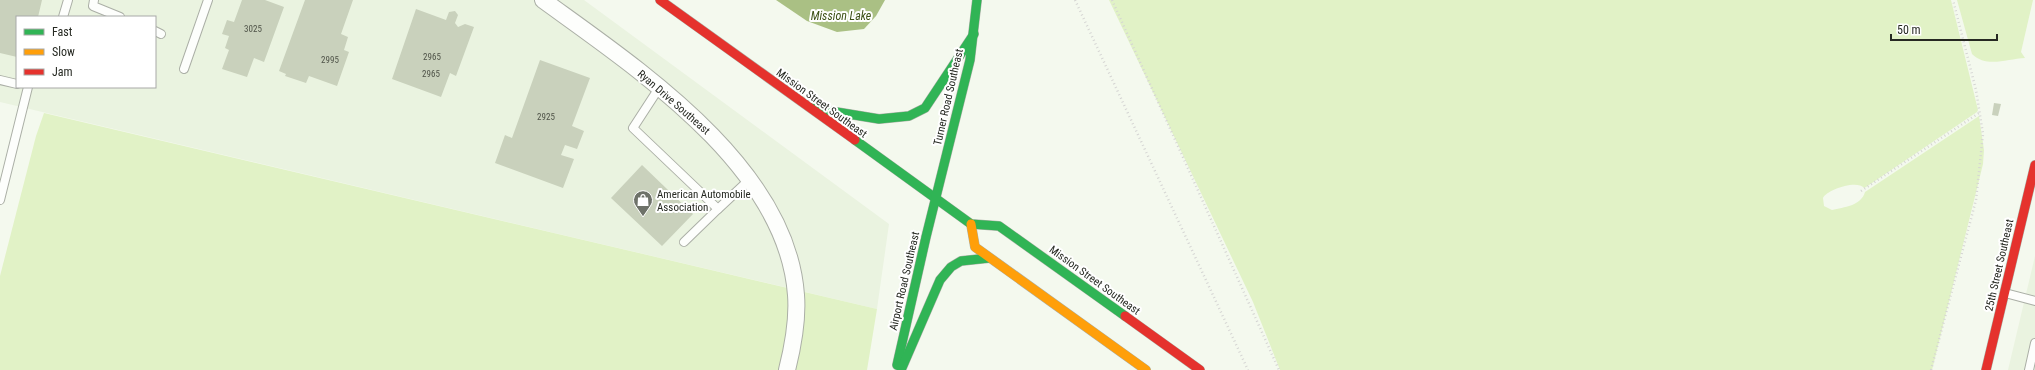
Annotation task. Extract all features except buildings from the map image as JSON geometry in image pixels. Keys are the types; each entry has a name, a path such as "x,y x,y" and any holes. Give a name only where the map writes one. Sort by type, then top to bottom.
{"main road":[{"name":"Mission Street Southeast","path":"660,0 807,107 936,197 971,224 999,226 1200,370"},
{"name":"Turner Road Southeast","path":"936,197 970,60 977,0"},
{"path":"807,107 879,119 909,116 925,108 974,34"},
{"name":"25th Street Southeast","path":"1986,370 2035,165"},
{"name":"Airport Road Southeast","path":"896,370 936,197"},
{"path":"971,224 975,247 1146,370"},
{"path":"901,370 940,280 951,267 961,261 989,258"}],"street":[{"name":"Ryan Drive Southeast","path":"543,0 626,61 688,112 738,164 749,180 774,219 795,280 796,315 793,346 787,370"}],"lane":[{"path":"63,16 68,0"},
{"path":"94,0 93,6 118,16"},
{"path":"184,69 208,0"},
{"path":"0,80 16,84"},
{"path":"0,198 28,88"},
{"path":"659,88 633,128 718,209"},
{"path":"684,242 749,180"},
{"path":"2005,293 2035,301"},
{"path":"2029,370 2035,343"}],"path":[{"path":"1075,0 1248,370"},
{"path":"1112,0 1279,370"},
{"path":"1931,370 1976,200 1983,134 1980,113 1953,0"},
{"path":"1861,191 1980,113"}],"shaded area":[{"path":"0,0 584,0 889,224 877,309 0,102"},
{"path":"1109,0 1951,0 1978,110 1977,112 1866,187 1864,188 1849,185 1835,189 1823,198 1824,206 1832,210 1847,207 1856,203 1863,197 1865,192 1979,116 1984,150 1983,164 1932,370 1280,370 1253,302"},
{"path":"1957,0 2033,0 2021,52 2025,58 1990,62 1984,61 1972,54"},
{"path":"44,113 877,309 867,370 0,370 0,276 36,136"},
{"path":"2035,256 2035,370 2008,370"}],"water":[{"name":"Mission Lake","path":"776,0 885,0 876,16 864,29 837,32 807,21"}],"traffic: fast":[{"path":"897,365 926,237 970,60 977,0"},
{"path":"812,108 879,119 909,116 925,108 974,34"},
{"path":"855,140 971,224 999,226 1125,316"},
{"path":"901,370 940,280 951,267 961,261 989,258"}],"traffic: slow":[{"path":"971,224 975,247 1146,370"}],"traffic: jam":[{"path":"660,0 855,140"},
{"path":"1986,370 2035,165"},
{"path":"1125,316 1200,370"}],"place":[{"name":"American Automobile Association","path":"643,217"}]}
